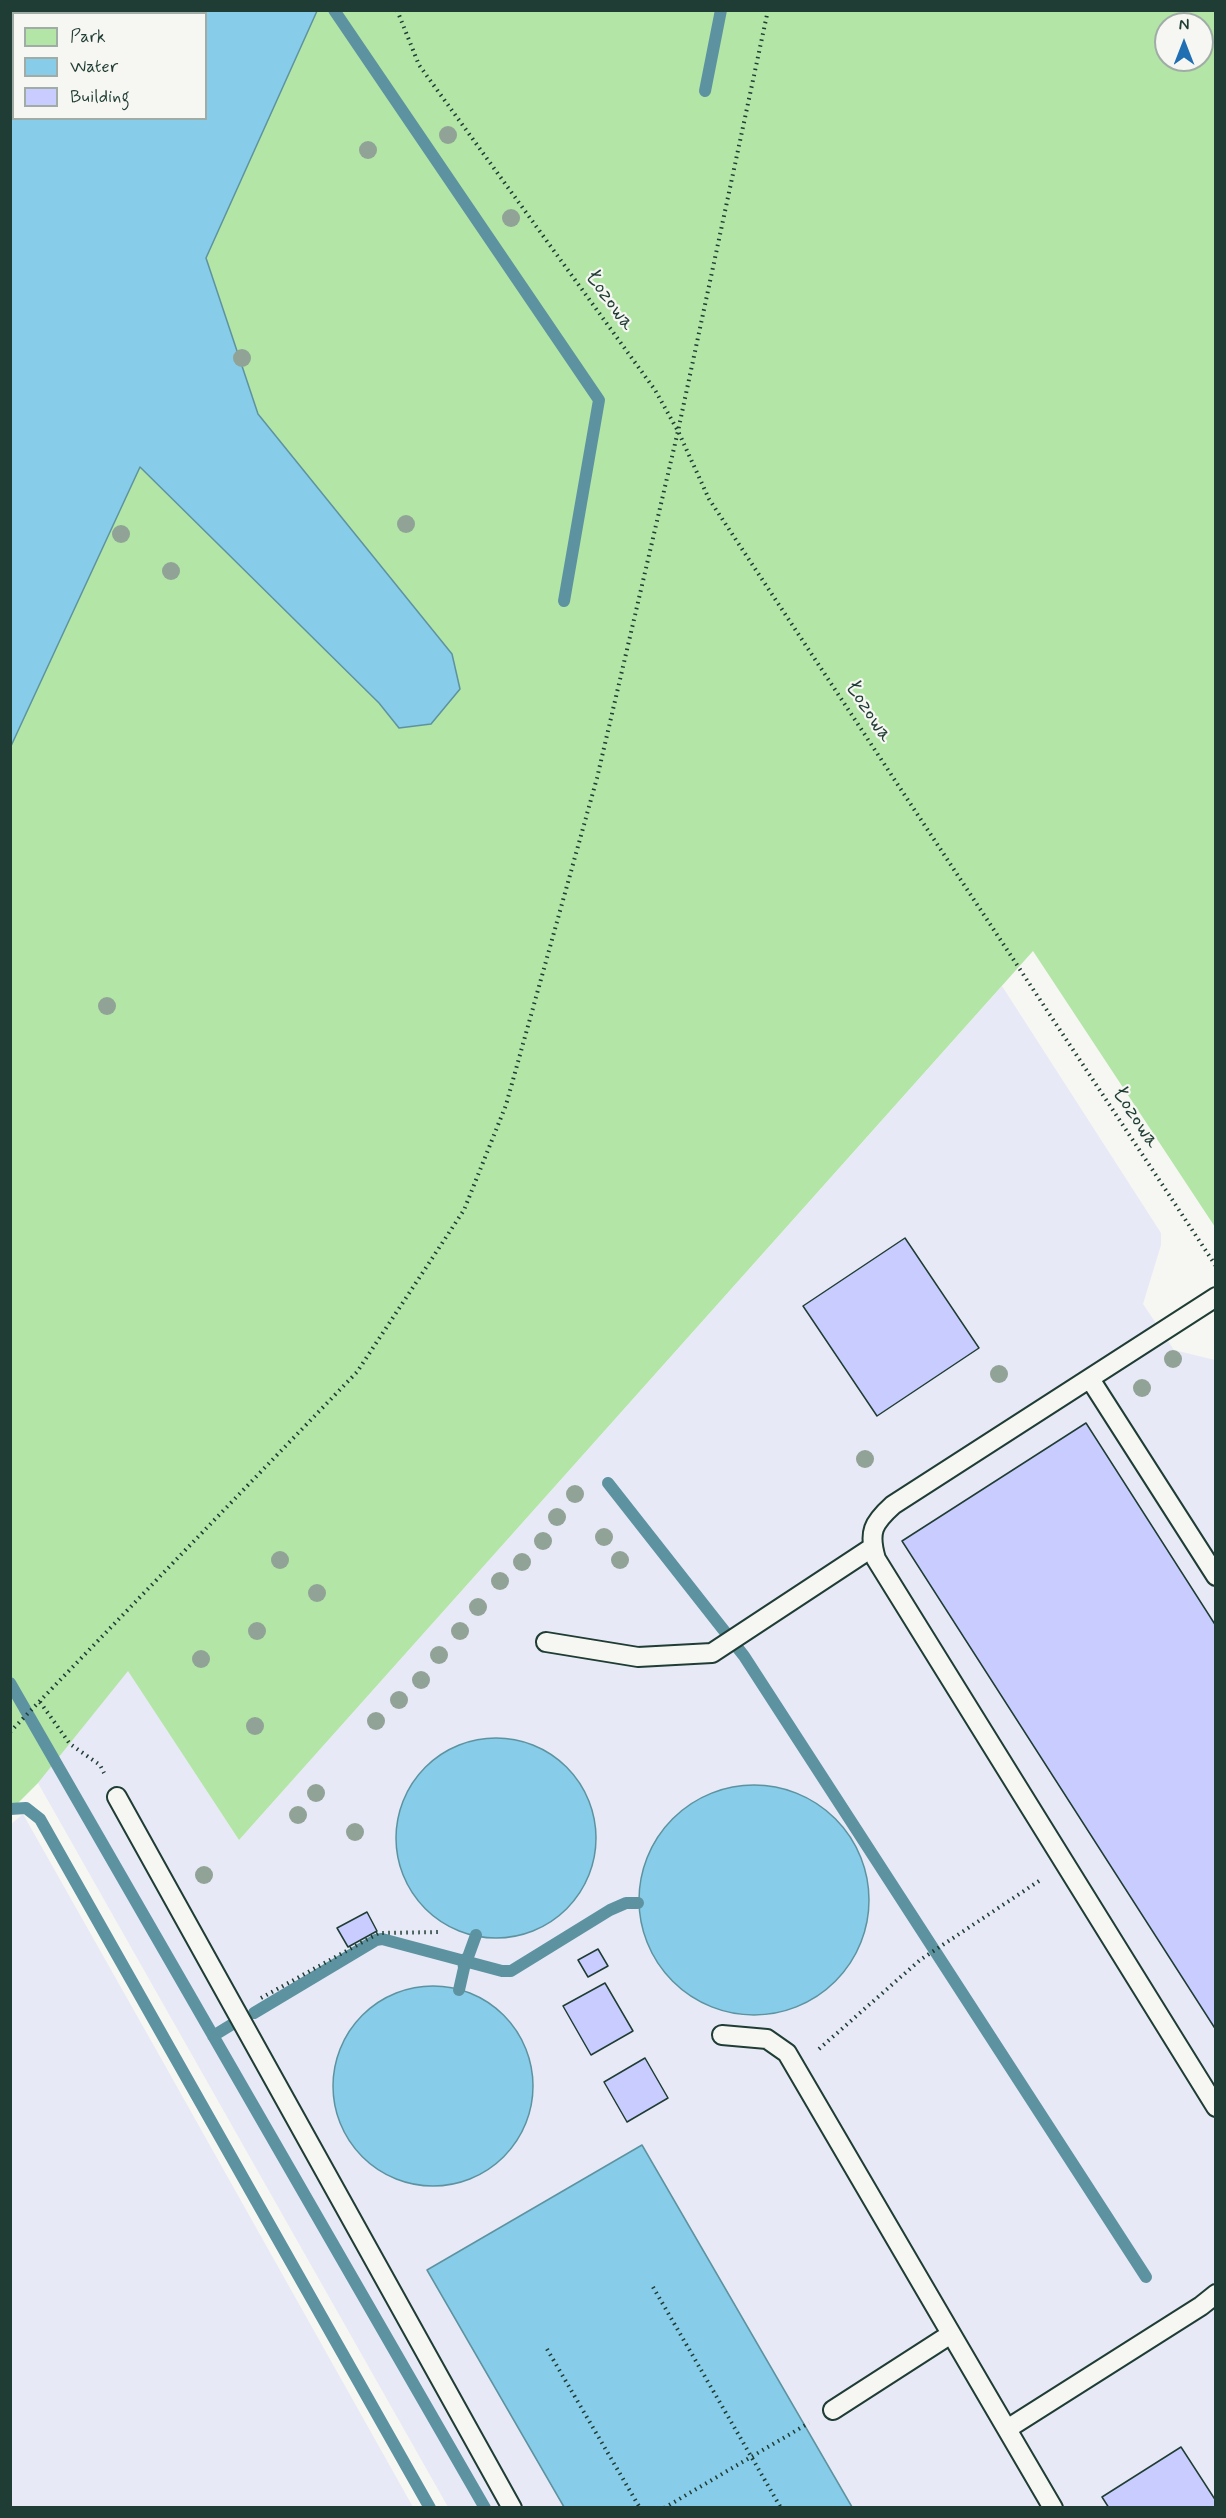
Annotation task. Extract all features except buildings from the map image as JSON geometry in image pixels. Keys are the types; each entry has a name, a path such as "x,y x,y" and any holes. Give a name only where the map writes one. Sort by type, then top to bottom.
{"lane":[{"path":"1215,1297 894,1505 876,1520 871,1541 876,1559 1215,2107"},
{"path":"1090,1379 1215,1576"},
{"path":"546,1642 638,1656 712,1653 873,1547"},
{"path":"117,1797 512,2508"},
{"path":"722,2035 767,2039 787,2053 1053,2508"},
{"path":"1007,2429 1201,2306 1215,2294"},
{"path":"833,2410 951,2334"}],"path":[{"name":"Łozowa","path":"398,10 419,65 655,390 716,509 1215,1266"},
{"path":"10,1732 357,1372 464,1210 506,1105 597,778 678,431 768,10"},
{"path":"39,1702 70,1743 100,1766"},
{"path":"796,2069 920,1960 1065,1863"},
{"path":"236,2012 379,1934 442,1932"},
{"path":"653,2287 781,2508"},
{"path":"547,2349 640,2508"},
{"path":"664,2508 799,2429"}],"shaded area":[{"path":"1002,986 1161,1233 1161,1245 1143,1304 1174,1350 1215,1360 1215,2507 448,2507 38,1783 128,1670 239,1840"},
{"path":"23,1814 413,2507 11,2507 10,1825"}],"green space":[{"path":"317,11 1215,11 1215,1227 1033,951 239,1840 128,1671 38,1783 11,1810 11,746 140,467 379,703 399,727 452,654 258,414 206,258"}],"water":[{"path":"11,10 317,11 206,258 258,414 452,654 460,689 431,724 399,728 379,703 140,467 11,746"},
{"path":"496,1738 515,1740 543,1750 573,1775 588,1800 594,1819 596,1838 594,1857 584,1885 559,1915 534,1930 515,1936 496,1938 477,1936 449,1926 419,1901 404,1876 398,1857 396,1838 398,1819 408,1791 433,1761 458,1746 477,1740"},
{"path":"754,1785 798,1794 827,1811 843,1827 864,1867 869,1900 860,1944 843,1973 827,1989 787,2010 754,2015 710,2006 681,1989 665,1973 644,1933 639,1900 648,1856 665,1827 681,1811 721,1790"},
{"path":"433,1986 452,1988 480,1998 510,2023 525,2048 531,2067 533,2086 531,2105 521,2133 496,2163 471,2178 452,2184 433,2186 414,2184 386,2174 356,2149 341,2124 335,2105 333,2086 335,2067 345,2039 370,2009 395,1994 414,1988"},
{"path":"642,2145 852,2507 564,2507 427,2270"}],"waterway":[{"path":"334,10 599,400 564,601"},
{"path":"705,91 721,10"},
{"path":"608,1483 744,1656 1146,2277"},
{"path":"10,1683 485,2508"},
{"path":"10,1809 26,1808 40,1819 430,2508"},
{"path":"254,2013 376,1940 382,1939 502,1971 511,1971 610,1910 626,1903 638,1903"},
{"path":"459,1990 464,1968 463,1961 468,1957 476,1935"},
{"path":"213,2036 231,2025"}]}
